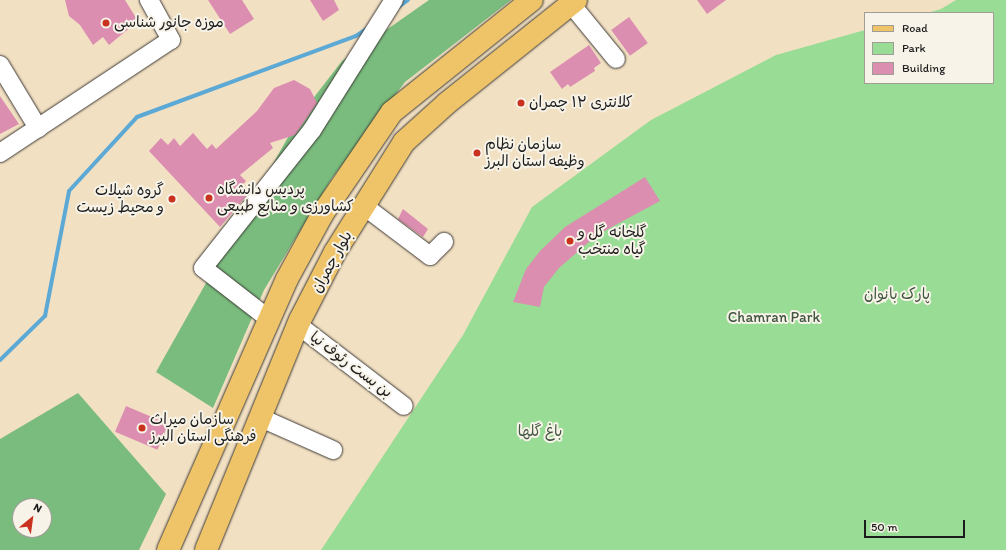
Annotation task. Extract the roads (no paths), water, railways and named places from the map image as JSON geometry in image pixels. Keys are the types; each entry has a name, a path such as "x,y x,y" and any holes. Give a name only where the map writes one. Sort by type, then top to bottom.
{"main road":[{"name":"بلوار چمران","path":"168,550 287,279 323,213 392,112 532,0"},
{"name":"بلوار چمران","path":"206,550 298,325 335,252 404,142 447,103 573,2"}],"street":[{"path":"0,152 171,40 149,0"},
{"path":"269,319 203,268 312,130 394,0"},
{"path":"573,2 616,59"},
{"path":"0,65 38,128"},
{"path":"364,206 430,256 444,242"},
{"name":"بن بست رئوف نیا","path":"298,325 404,406"},
{"path":"261,418 333,450"}],"waterway":[{"path":"398,7 408,0"},
{"path":"0,360 45,316 69,191 137,117 356,36 368,28"}],"place":[{"name":"موزه جانور شناسی","path":"106,23"},
{"name":"کلانتری ۱۲ چمران","path":"521,103"},
{"name":"سازمان نظام وظیفه استان البرز","path":"477,153"},
{"name":"پردیس دانشگاه کشاورزی و منابع طبیعی","path":"209,198"},
{"name":"گروه شیلات و محیط زیست","path":"172,199"},
{"name":"گلخانه گل و گیاه منتخب","path":"570,241"},
{"name":"سازمان میراث فرهنگی استان البرز","path":"142,428"}],"park label":[{"name":"پارک بانوان","path":"897,295"},
{"name":"Chamran Park","path":"774,318"},
{"name":"باغ گلها","path":"540,432"}]}
